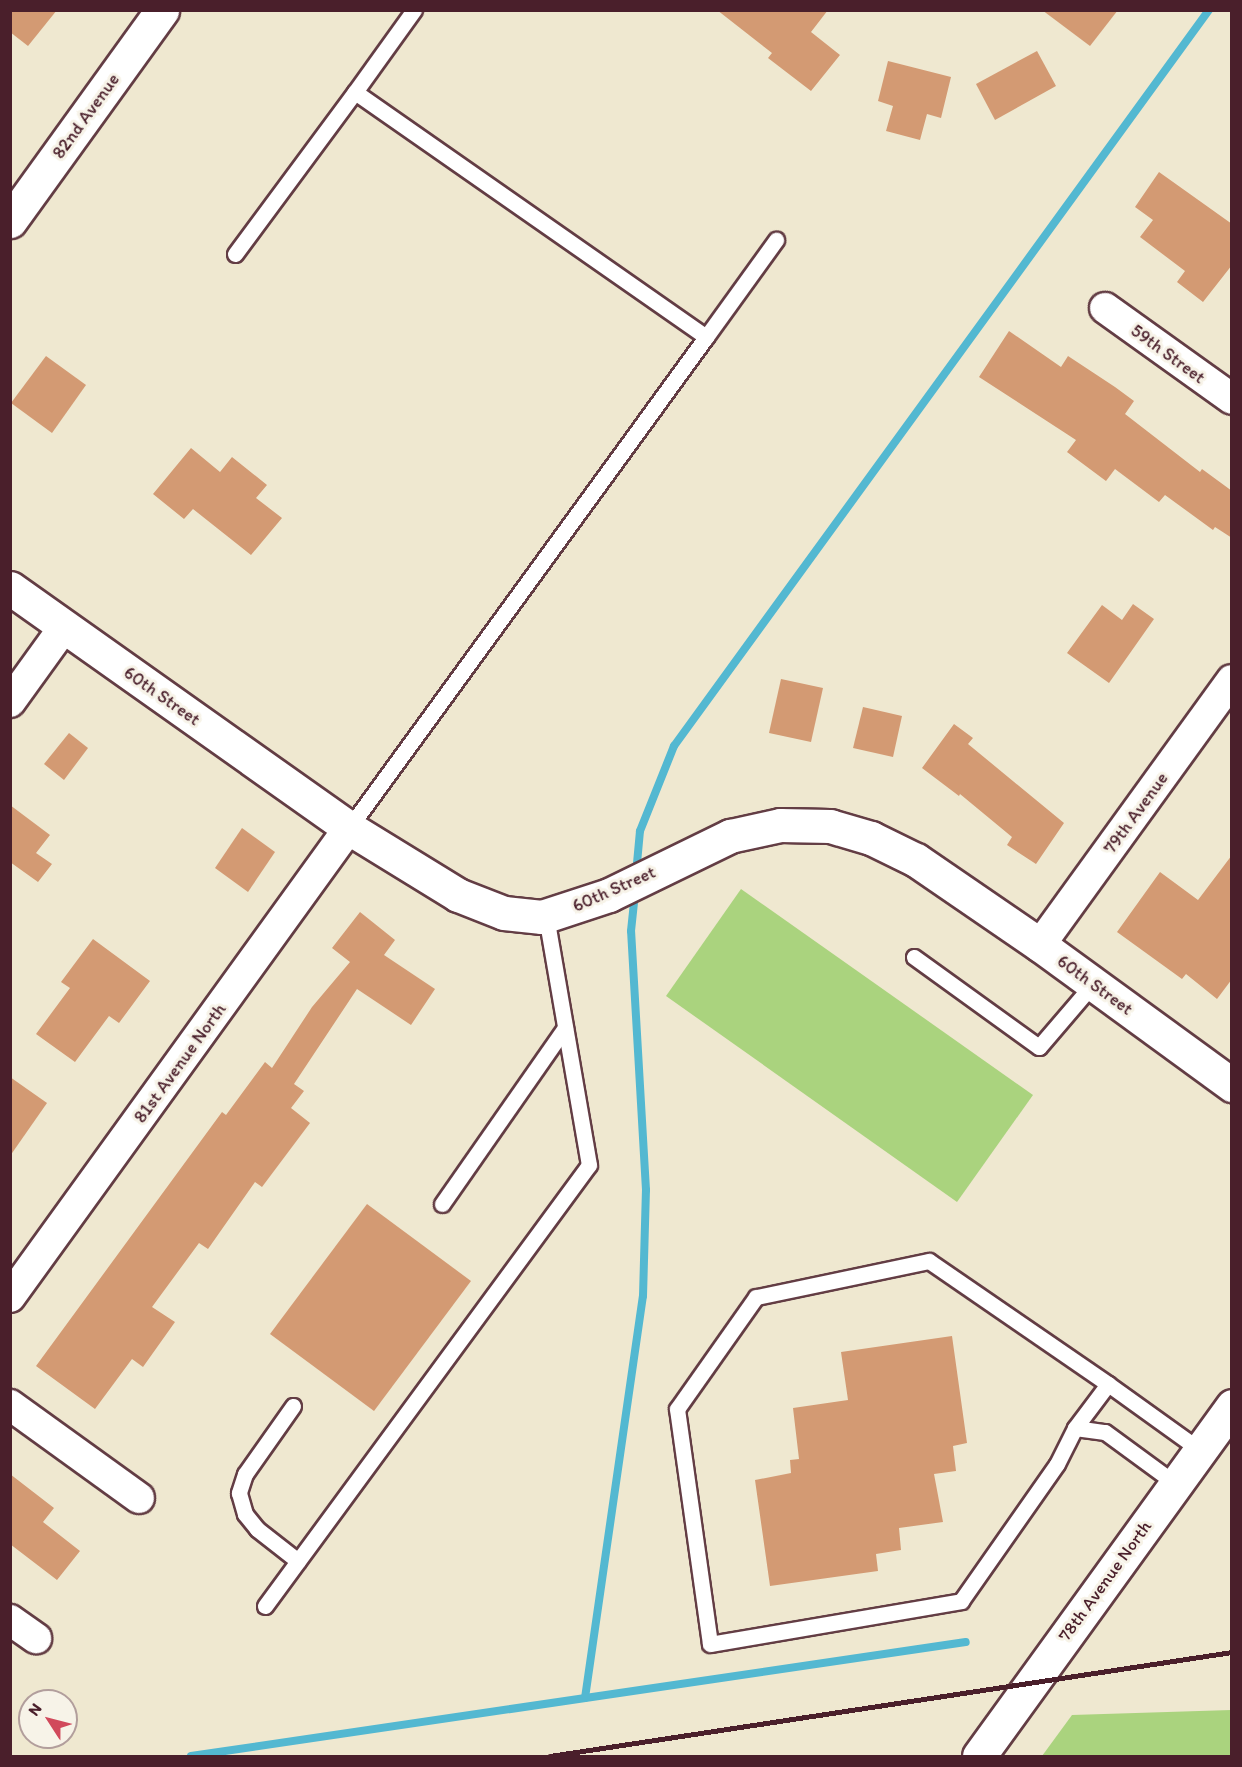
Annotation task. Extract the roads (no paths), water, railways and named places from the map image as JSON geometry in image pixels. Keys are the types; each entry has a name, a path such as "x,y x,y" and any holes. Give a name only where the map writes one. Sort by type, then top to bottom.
{"street":[{"name":"82nd Avenue","path":"10,221 162,10"},
{"name":"59th Street","path":"1105,308 1232,399"},
{"name":"60th Street","path":"10,588 349,828 458,895 504,913 546,916 609,895 677,860 730,837 780,825 830,826 871,838 916,860 1040,945 1232,1085"},
{"path":"10,702 64,627"},
{"name":"79th Avenue","path":"1040,945 1232,680"},
{"name":"81st Avenue North","path":"10,1298 349,828"},
{"path":"10,1405 139,1498"},
{"name":"78th Avenue North","path":"979,1756 1232,1406"},
{"path":"10,1620 36,1638"}],"lane":[{"path":"235,254 414,10"},
{"path":"355,92 706,337"},
{"path":"349,828 776,240"},
{"path":"265,1606 589,1165 546,916"},
{"path":"914,957 1039,1047 1093,984"},
{"path":"442,1204 565,1028"},
{"path":"1108,1384 1075,1428 1058,1464 961,1601 710,1644 677,1409 756,1297 929,1261 1108,1384 1200,1450"},
{"path":"293,1406 245,1474 239,1493 245,1514 257,1529 298,1561"},
{"path":"1075,1428 1106,1432 1176,1484"}],"waterway":[{"path":"636,874 640,831 674,746 1209,10"},
{"path":"585,1698 643,1296 646,1190 631,931 635,893"},
{"path":"191,1756 966,1642"}],"railway":[{"path":"550,1756 1232,1652"}]}
